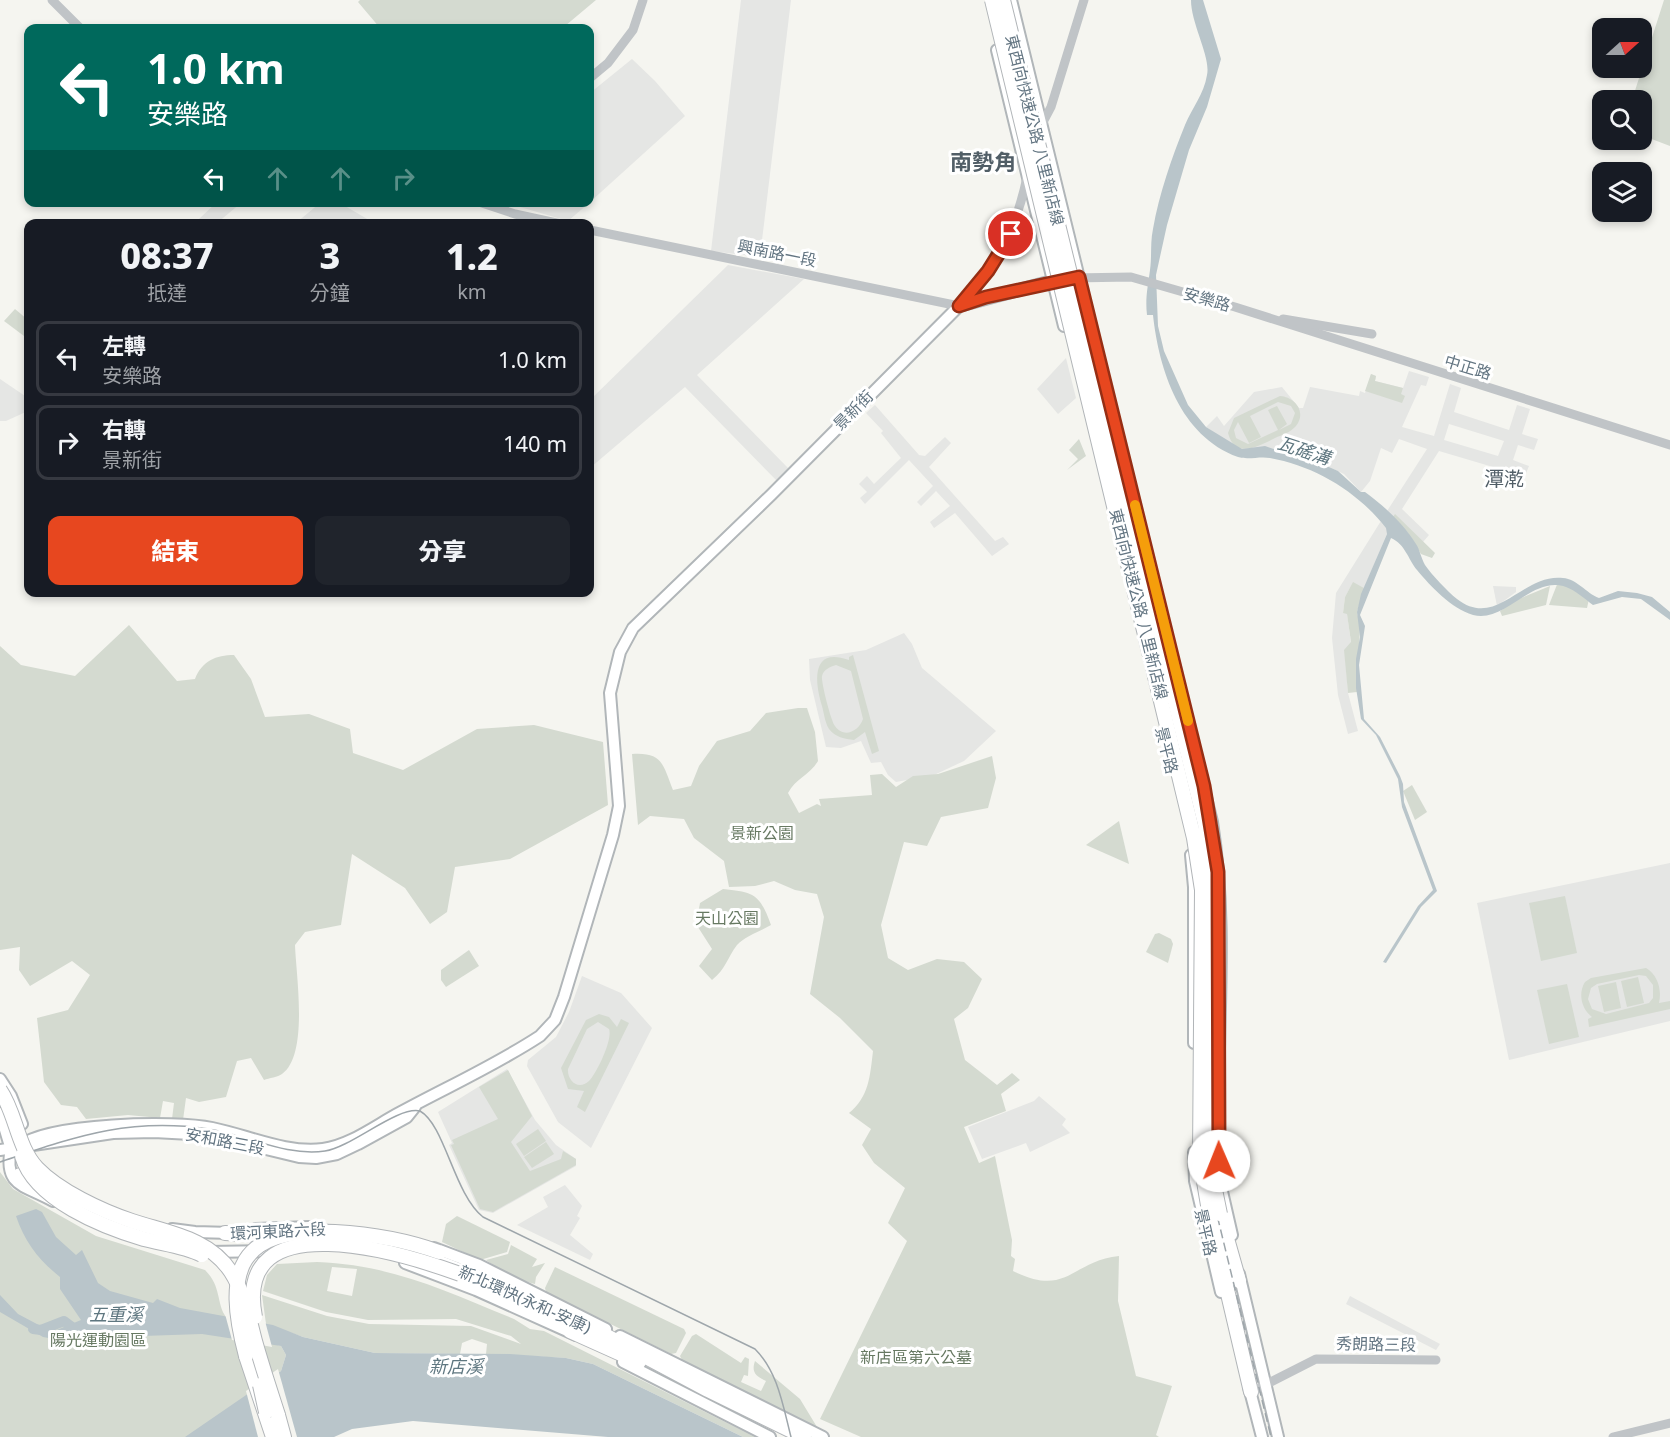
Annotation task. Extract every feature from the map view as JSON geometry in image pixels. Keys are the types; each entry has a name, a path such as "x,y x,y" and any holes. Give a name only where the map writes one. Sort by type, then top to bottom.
{"highway":[{"name":"東西向快速公路 八里新店線","path":"992,0 1194,838 1202,891 1200,1158 1215,1216"},
{"name":"東西向快速公路 八里新店線","path":"1002,0 1205,824 1213,900 1211,1160 1215,1216"},
{"path":"0,1090 14,1117 27,1154 37,1168 49,1178 112,1214 220,1258 235,1279 272,1414"},
{"path":"0,1098 28,1173 44,1191 115,1230 190,1245"},
{"path":"15,1147 29,1173 55,1196"},
{"path":"20,1174 55,1196 103,1217 190,1245"},
{"path":"1215,1216 1239,1281"},
{"path":"1215,1216 1251,1392"},
{"path":"284,1437 272,1414 256,1392 234,1303 241,1270 256,1248 282,1234 309,1231 369,1235 439,1252 514,1284 577,1317 601,1333"},
{"name":"新北環快(永和-安康)","path":"221,1233 338,1238 407,1250 476,1276 601,1333 804,1437"},
{"path":"273,1437 272,1414 253,1297 259,1271 273,1255 283,1249 303,1244 356,1247 415,1258 499,1291 537,1316"},
{"name":"新北環快(永和-安康)","path":"570,1331 639,1362 788,1437"},
{"path":"692,1381 709,1382"}],"main road":[{"name":"景平路","path":"986,0 1052,281 1166,740 1191,853 1194,921 1195,1181 1242,1374 1251,1392 1262,1437"},
{"name":"景平路","path":"1002,0 1016,19"},
{"name":"景平路","path":"1011,0 1204,786 1215,841 1220,924 1219,1170 1240,1270 1239,1281 1278,1437"},
{"name":"景新街","path":"1027,176 1042,124"},
{"path":"959,306 1052,281"},
{"name":"景新街","path":"619,796 610,693 620,652 633,628 771,495 959,306"},
{"name":"安和路三段","path":"15,1147 136,1124 210,1127 300,1149 315,1150 344,1143 534,1041 555,1020 564,997 613,835 619,796"},
{"path":"0,1079 11,1096 22,1125 15,1147 13,1165 20,1174"},
{"path":"0,1113 15,1147"},
{"path":"6,1130 22,1125"},
{"name":"環河東路六段","path":"15,1147 45,1174 118,1214 163,1227 221,1233 297,1227 336,1228 416,1242 487,1269 823,1437"},
{"name":"環河東路六段","path":"55,1196 92,1224 125,1237 168,1248 217,1252 316,1250 351,1252 391,1260 445,1277 570,1331 770,1437"},
{"path":"217,1252 221,1233"}],"street":[{"path":"52,0 76,24"},
{"path":"60,0 85,24"},
{"path":"594,75 608,63 633,30 643,0"},
{"name":"景新街","path":"1042,124 1051,107 1084,0"},
{"name":"景新街","path":"959,306 988,271 1011,234 1021,208 1027,176"},
{"path":"494,207 538,219"},
{"name":"興南路一段","path":"594,231 959,306"},
{"path":"1052,281 1079,277"},
{"name":"安樂路","path":"1079,277 1131,278 1258,315"},
{"name":"中正路","path":"1258,315 1670,445"},
{"path":"1268,318 1372,334"},
{"name":"秀朗路三段","path":"1251,1392 1265,1387 1316,1359 1436,1360"},
{"path":"1613,1437 1670,1423"}],"shaded area":[{"path":"741,0 791,0 760,257 711,251"},
{"path":"632,59 655,81 685,116 594,198 594,90"},
{"path":"212,207 236,207 222,219 199,219"},
{"path":"315,207 347,207 367,219 301,219"},
{"path":"520,207 584,207 570,219 561,219"},
{"path":"728,265 804,279 697,375 789,469 777,481 685,387 594,465 594,396"},
{"path":"1066,358 1076,398 1058,414 1037,389"},
{"path":"1409,371 1429,377 1426,386 1421,385 1402,427 1434,436 1450,384 1461,388 1454,412 1509,430 1517,405 1530,409 1522,434 1538,439 1534,450 1518,445 1513,460 1529,466 1524,478 1506,472 1499,489 1486,484 1493,467 1439,451 1402,509 1429,535 1423,542 1395,515 1364,588 1353,583 1345,597 1343,613 1347,613 1351,643 1345,650 1348,693 1358,731 1348,734 1338,695 1332,638 1336,593 1427,449 1399,439 1392,453 1381,448 1370,481 1361,492 1344,474 1316,461 1241,451 1206,427 1217,416 1224,426 1254,392 1282,387 1299,408 1303,408 1310,387 1359,396 1360,391 1365,393 1371,374 1376,376 1375,381 1403,388","holes":["1449,424 1504,441 1498,456 1444,440"]},
{"path":"0,379 24,395 24,413 6,421 0,421"},
{"path":"875,405 919,455 925,456 945,437 951,443 929,467 995,541 1003,537 1009,544 992,556 955,513 934,528 930,522 950,506 936,491 921,506 917,502 933,486 909,460 865,504 860,498 867,492 859,484 867,476 874,484 901,458 881,433 883,431 866,413"},
{"path":"1493,586 1516,587 1516,592 1497,606"},
{"path":"904,633 912,644 922,668 996,731 964,761 917,783 912,779 896,782 888,775 881,762 871,763 861,741 841,748 826,747 810,680 809,659 866,650"},
{"path":"1670,863 1670,1021 1509,1060 1477,903"},
{"path":"582,976 621,993 652,1028 591,1148 558,1122 527,1066 528,1060 556,1037 569,1012"},
{"path":"507,1069 535,1120 556,1145 576,1159 576,1166 493,1213 479,1210 449,1145 452,1143 438,1112"},
{"path":"1039,1096 1066,1119 1062,1125 1070,1133 1030,1152 1026,1143 982,1159 968,1127 1034,1101"},
{"path":"565,1185 582,1206 577,1216 580,1218 570,1235 593,1254 590,1260 517,1225 548,1207 543,1197"},
{"path":"1350,1296 1440,1344 1436,1350 1346,1304"}],"green space":[{"path":"360,0 596,0 567,24 377,24 358,2"},
{"path":"1664,0 1670,0 1670,146 1652,139 1652,90 1635,90 1639,78 1652,78 1652,38"},
{"path":"15,309 24,317 24,336 4,321"},
{"path":"1371,374 1376,376 1375,381 1403,388 1401,394 1405,396 1402,403 1365,391"},
{"path":"1280,396 1295,402 1300,411 1299,421 1289,432 1248,449 1242,449 1231,441 1228,433 1234,418","holes":["1278,402 1291,406 1295,413 1291,424 1279,430 1287,424 1277,406 1268,410 1278,430 1248,444 1236,438 1234,430 1238,422 1249,443 1261,437 1250,416"]},
{"path":"1079,439 1086,456 1067,470 1078,459 1069,450"},
{"path":"1395,514 1435,553 1432,558 1421,554 1408,533 1393,517"},
{"path":"1353,582 1364,588 1357,612 1360,626 1357,692 1348,693 1344,650 1351,642 1347,614 1343,613 1345,597"},
{"path":"1558,582 1578,589 1589,599 1587,608 1549,605"},
{"path":"1550,586 1546,605 1502,616 1500,611 1514,601"},
{"path":"129,625 177,681 195,679 210,660 234,655 251,679 265,717 309,714 350,729 353,753 403,770 477,729 534,725 603,742 608,805 510,859 455,867 447,912 430,924 405,888 352,854 341,925 305,932 295,945 298,1033 296,1050 290,1064 282,1074 264,1080 251,1058 237,1061 226,1097 199,1102 186,1098 183,1120 172,1119 174,1103 163,1101 160,1118 128,1115 86,1119 77,1107 61,1105 44,1082 37,1018 68,1010 90,975 72,961 30,986 19,970 20,947 0,950 0,646 21,665 75,676"},
{"path":"853,655 879,751 872,754 865,732 854,740 834,734 826,724 818,687 818,669 821,662 827,658 836,657 849,660 849,657","holes":["836,665 851,671 863,719 855,730 847,733 839,730 833,723 822,676 826,670"]},
{"path":"807,708 815,732 818,761 788,793 799,813 817,804 821,806 819,799 872,795 870,775 882,774 896,787 913,776 938,774 992,756 996,778 988,808 941,817 927,846 904,842 881,925 888,958 908,970 937,959 964,962 982,979 968,1008 954,1019 965,1060 997,1085 1012,1073 1020,1080 1001,1094 1006,1111 964,1127 979,1163 995,1156 1012,1240 1011,1256 1015,1259 1013,1271 1046,1281 1069,1276 1090,1264 1119,1256 1118,1301 1136,1376 1172,1386 1156,1435 1159,1437 861,1437 820,1419 907,1241 888,1223 905,1188 874,1163 862,1145 871,1129 849,1113 865,1093 873,1051 840,1018 810,994 824,917 817,894 795,890 774,881 755,886 729,887 724,861 694,838 684,819 650,816 638,825 632,754 650,755 656,758 664,767 673,790 691,786 699,766 717,741 750,731 766,713"},
{"path":"1412,785 1427,812 1415,820 1403,791"},
{"path":"1119,821 1129,864 1086,845"},
{"name":"天山公園","path":"723,889 755,897 763,907 771,925 740,942 712,980 699,966 712,949 696,924 700,903"},
{"path":"1565,896 1577,953 1541,961 1529,903"},
{"path":"1159,933 1171,939 1173,944 1168,963 1146,952 1155,934"},
{"path":"469,950 479,966 446,987 441,980 441,970"},
{"path":"1646,968 1654,975 1658,983 1659,1003 1670,1001 1670,1009 1589,1027 1588,1019 1592,1017 1585,1010 1581,996 1585,982 1591,978","holes":["1639,975 1646,976 1653,985 1653,998 1649,1003 1606,1014 1592,1009 1588,999 1591,988 1597,984"]},
{"path":"1638,977 1644,1003 1627,1007 1621,981"},
{"path":"1616,982 1621,1008 1604,1012 1598,986"},
{"path":"1567,984 1579,1037 1549,1044 1537,990"},
{"path":"599,1014 609,1017 617,1027 621,1019 629,1023 585,1112 577,1107 584,1091 568,1089 561,1068 586,1020","holes":["598,1022 609,1029 607,1048 592,1077 585,1084 574,1083 569,1077 568,1069 587,1029"]},
{"path":"508,1070 532,1116 511,1142 530,1171 561,1159 563,1151 576,1159 576,1165 493,1212 480,1209 451,1145 454,1144 452,1140 498,1119 479,1087"},
{"path":"538,1129 546,1141 524,1156 516,1144"},
{"path":"546,1142 554,1154 532,1168 524,1157"},
{"name":"陽光運動園區","path":"0,1172 13,1189 96,1236 205,1270 214,1283 223,1312 230,1321 260,1338 281,1346 286,1355 281,1371 247,1394 258,1437 0,1437"},
{"path":"457,1216 510,1242 507,1252 480,1260 442,1242 446,1224"},
{"path":"511,1245 537,1259 532,1267 545,1263 536,1277 535,1284 496,1267 486,1260 508,1254"},
{"path":"317,1262 344,1264 395,1274 441,1289 514,1319 530,1329 544,1331 755,1437 743,1437 593,1364 566,1358 486,1354 487,1344 472,1339 462,1343 460,1354 375,1353 303,1337 266,1324 262,1295 327,1316 369,1324 471,1326 521,1344 511,1336 456,1319 368,1320 326,1312 263,1291 267,1275 277,1264","holes":["332,1267 357,1269 352,1296 327,1291"]},
{"path":"555,1267 684,1329 686,1333 676,1353 671,1354 546,1292 545,1288"},
{"path":"696,1334 741,1363 745,1357 749,1359 748,1376 744,1375 741,1382 761,1391 766,1381 755,1374 755,1361 800,1399 817,1427 682,1360 680,1356 692,1336"}],"water":[{"path":"1191,0 1203,0 1221,59 1207,107 1189,150 1167,225 1156,275 1158,326 1164,351 1188,405 1206,427 1242,449 1265,446 1296,457 1311,459 1338,471 1392,515 1416,544 1425,565 1457,599 1471,607 1485,608 1497,605 1535,584 1548,579 1563,578 1573,581 1599,598 1618,591 1652,597 1670,612 1670,620 1641,599 1622,597 1593,605 1569,588 1554,585 1530,593 1496,613 1485,616 1473,615 1449,602 1435,590 1417,570 1403,548 1391,538 1360,615 1365,626 1359,665 1364,719 1380,737 1400,776 1404,802 1437,891 1421,907 1386,963 1383,962 1418,906 1433,890 1402,807 1398,779 1376,735 1361,719 1356,688 1356,659 1360,637 1357,612 1361,594 1387,534 1386,528 1349,492 1319,474 1270,458 1238,457 1218,447 1201,434 1176,399 1167,379 1153,315 1147,315 1153,229 1159,202 1175,150 1207,75 1206,59"},
{"name":"新店溪","path":"36,1209 42,1212 56,1237 76,1255 82,1250 98,1283 110,1291 153,1303 157,1299 180,1308 273,1325 303,1337 375,1353 510,1354 566,1358 593,1364 743,1437 608,1437 413,1421 352,1429 334,1437 185,1437 281,1371 286,1355 281,1346 202,1334 54,1339 43,1337 0,1312 0,1295 18,1314 52,1332 81,1320 60,1289 60,1277 34,1250 20,1226 16,1216"}],"pier":[{"path":"225,1314 265,1321 272,1347 232,1340"},
{"path":"278,1369 297,1437 258,1437 246,1391"}],"waterway":[{"name":"五重溪","path":"33,1329 41,1330 64,1321 76,1330 81,1329"}],"tram line":[{"path":"0,1162 77,1137 152,1126 209,1129 296,1151 325,1151 336,1148 387,1120 410,1111 420,1111 436,1130 464,1193 483,1217 755,1349 763,1358 774,1379 791,1437"}],"railway":[{"path":"998,0 1199,823 1207,894 1209,1182 1271,1437"}],"slow traffic":[{"path":"1135,505 1188,721"}],"district":[{"name":"南勢角","path":"983,162"},
{"name":"潭漧","path":"1504,479"}],"route":[{"path":"1011,234 988,271 959,306 1052,281 1079,277 1204,786 1212,822 1218,872 1220,924 1219,1161"}],"water label":[{"name":"瓦磘溝","path":"1304,451"}],"park label":[{"name":"景新公園","path":"762,833"},
{"name":"新店區第六公墓","path":"916,1357"}]}
